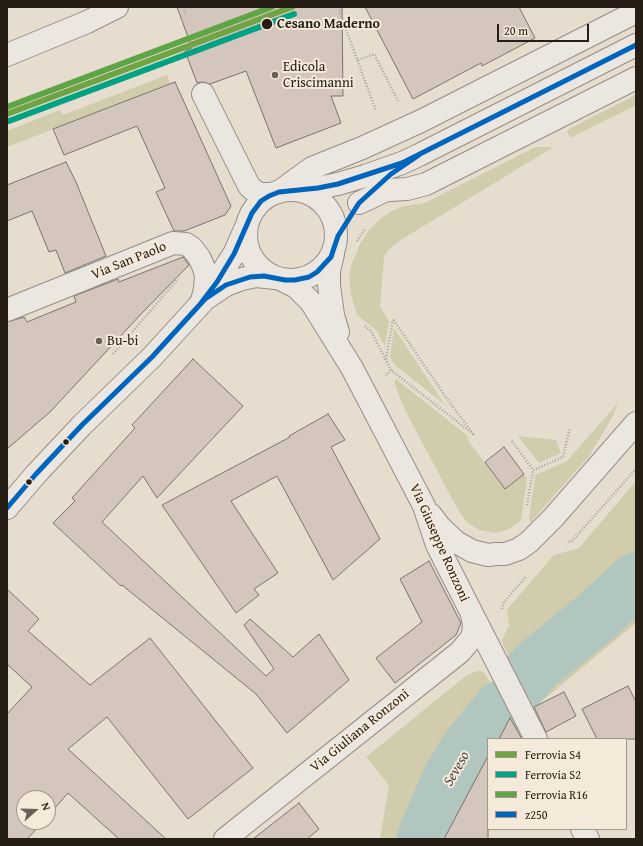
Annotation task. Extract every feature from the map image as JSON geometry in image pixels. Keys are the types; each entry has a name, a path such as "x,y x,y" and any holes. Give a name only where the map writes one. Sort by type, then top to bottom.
{"street":[{"path":"7,55 87,22 117,7"},
{"path":"284,191 312,168 410,126 636,12"},
{"path":"203,94 247,182 258,194 266,195 284,191 318,188 338,184 382,170 419,155 636,45"},
{"path":"359,203 384,191 407,189 426,184 636,78"},
{"path":"7,508 36,474 82,425 152,357 211,294 234,282 256,276 300,280 313,275 324,266 334,250 344,225 359,203 391,174 419,155"},
{"path":"247,182 252,202 246,236 247,246 256,264 263,270 278,278"},
{"path":"198,307 217,282 234,254 252,213 261,201 269,196 284,191 298,191 317,198 324,205 332,218 335,228 334,250"},
{"name":"Via San Paolo","path":"7,310 173,243 186,244 192,248 199,257 204,268 206,276 205,289 202,301 198,307"},
{"name":"Via Giuseppe Ronzoni","path":"334,250 329,271 330,301 337,330 352,368"},
{"name":"Via Giuseppe Ronzoni","path":"278,278 296,287 311,302 352,368 424,506 437,545 535,738"},
{"path":"424,506 440,527 456,542 464,547 472,551 488,554 505,554 512,552 524,545 539,532 636,423"},
{"name":"Via Giuliana Ronzoni","path":"226,839 460,652 470,640 472,635 474,624 471,612"},
{"path":"583,830 588,839"}],"path":[{"path":"183,7 186,16"},
{"path":"338,7 376,110"},
{"path":"358,60 374,54 399,104"},
{"path":"355,244 369,224"},
{"path":"359,322 371,331 386,359 392,370 473,434 443,393 393,319 386,359"},
{"path":"384,376 392,370"},
{"path":"533,470 563,457 570,428"},
{"path":"512,441 533,470 527,506"}],"shaded area":[{"path":"167,75 170,84 7,147 7,131 60,110 63,115"},
{"path":"636,95 635,106 572,137 570,137 567,132 569,129"},
{"path":"533,148 552,148 399,241 388,250 384,257 380,307 389,321 385,346 376,330 357,315 351,295 349,276 351,266 360,244 369,230 381,218 392,211 404,206 425,203"},
{"path":"394,328 445,405 394,364 390,357"},
{"path":"396,379 469,437 467,439 505,489 524,474 527,479 521,520 518,523 507,530 494,533 479,530 467,522 458,510 405,410 394,382"},
{"path":"618,403 613,416 589,456 531,522 529,519 535,475 566,462"},
{"path":"518,436 556,440 561,453 539,463"},
{"path":"636,481 636,554 582,602 560,619 512,663 502,640 509,625 507,610 554,555 579,548"},
{"path":"636,602 636,623 536,706 533,704 531,700 579,659"},
{"path":"481,671 485,674 491,684 464,716 449,739 415,800 404,823 399,839 380,839 389,785 366,757 467,675"}],"building":[{"path":"177,7 342,7 343,96 331,96 341,123 276,148 246,71 210,84 203,82 197,83 185,51 192,48"},
{"path":"365,7 519,7 535,38 482,66 481,63 413,99"},
{"path":"175,82 231,206 225,215 184,231 174,231 156,192 165,188 137,126 64,155 53,129"},
{"path":"66,162 76,182 106,256 65,273 56,250 49,252 32,211 7,221 7,185"},
{"path":"183,257 189,265 50,412 7,449 7,322 24,317 27,322 76,302 74,296 118,279 119,282"},
{"path":"193,359 243,406 157,498 143,476 102,522 266,676 274,669 244,625 250,619 293,657 319,634 349,680 287,733 256,694 122,585 121,586 53,523 75,501 72,498 135,428 132,425"},
{"path":"328,414 345,440 331,447 380,539 333,580 277,476 231,501 278,573 254,589 259,595 236,613 162,505 290,437 289,436"},
{"path":"504,447 524,474 505,489 485,462"},
{"path":"429,561 461,623 456,635 395,683 376,658 422,622 400,579"},
{"path":"7,589 39,619 28,631 90,685 150,638 253,768 188,819 107,717 68,749 166,839 119,839 68,793 56,807 56,790 16,790 16,830 35,830 27,839 7,839 7,714 32,687 7,664"},
{"path":"628,686 636,702 636,739 596,738 582,709"},
{"path":"564,692 576,716 546,732 534,707"},
{"path":"510,718 521,738 500,738"},
{"path":"487,758 488,839 444,839"},
{"path":"299,803 319,829 307,839 253,839"}],"waterway":[{"name":"Seveso","path":"522,682 536,666 597,616 636,580"},
{"name":"Seveso","path":"424,839 450,778 469,747 502,707"}],"rail line":[{"name":"R16","path":"7,107 272,7"},
{"name":"S4","path":"7,114 292,7"},
{"name":"S2","path":"9,121 294,14"}],"transit line":[{"name":"z250","path":"201,303 217,282 234,254 252,213 261,201 269,196 279,192 318,188 338,184 402,163 636,45"},
{"name":"z250","path":"7,508 36,474 82,425 152,357 205,299 226,285 250,277 264,276 285,280 295,280 309,277 317,272 331,257 338,236 359,203 391,174 419,155"}],"place":[{"name":"Cesano Maderno","path":"267,24"},
{"name":"Edicola Criscimanni","path":"275,75"},
{"name":"Bu-bi","path":"99,341"}]}
